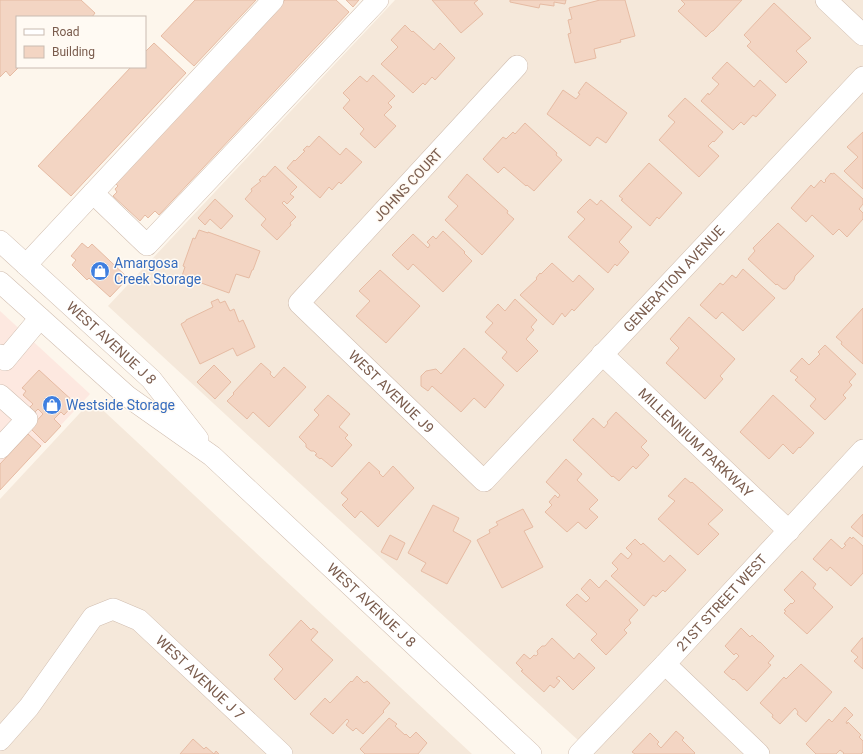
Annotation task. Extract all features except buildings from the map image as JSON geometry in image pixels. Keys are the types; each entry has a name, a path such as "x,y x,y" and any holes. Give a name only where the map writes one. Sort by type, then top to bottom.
{"street":[{"path":"26,265 273,0"},
{"path":"93,193 147,245 378,0"},
{"path":"826,0 863,34"},
{"name":"JOHNS COURT","path":"299,303 517,66"},
{"name":"GENERATION AVENUE","path":"484,481 863,76"},
{"name":"WEST AVENUE J 8","path":"0,241 151,379 212,456"},
{"name":"WEST AVENUE J 8","path":"0,282 126,396 212,456 531,754"},
{"name":"WEST AVENUE J9","path":"299,303 484,481"},
{"path":"2,360 40,318"},
{"name":"MILLENNIUM PARKWAY","path":"602,354 788,531"},
{"path":"0,395 27,419 0,448"},
{"name":"21ST STREET WEST","path":"579,754 665,664 863,450"},
{"name":"WEST AVENUE J 7","path":"0,740 29,707 94,617 113,609 139,620 282,754"},
{"path":"665,664 759,754"}],"shaded area":[{"path":"395,0 863,0 863,754 593,754 108,306"},
{"path":"0,311 90,394 0,490"},
{"path":"92,400 472,754 0,754 0,499"}],"place":[{"name":"Amargosa Creek Storage","path":"100,271"},
{"name":"Westside Storage","path":"52,405"}]}
